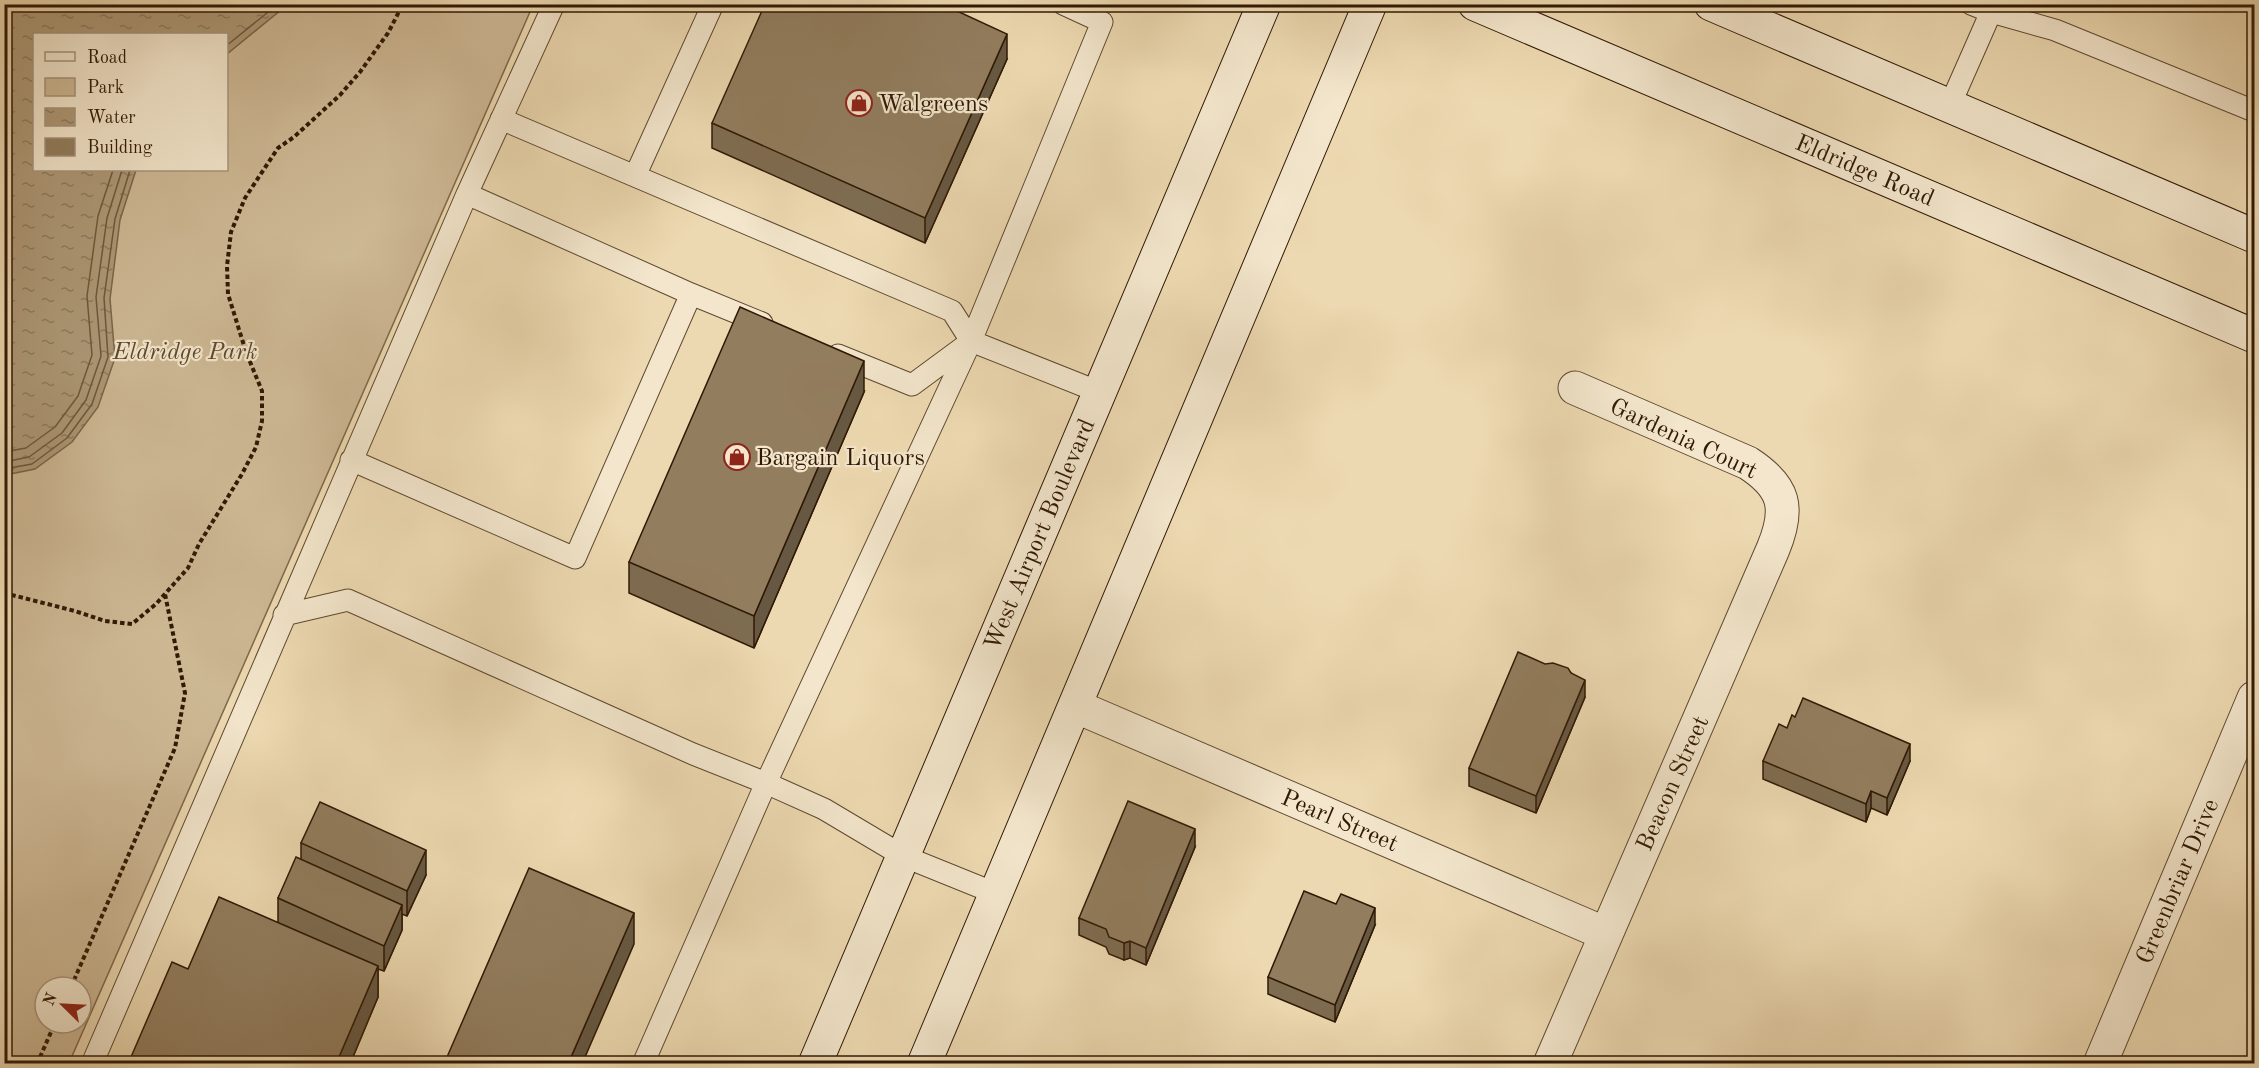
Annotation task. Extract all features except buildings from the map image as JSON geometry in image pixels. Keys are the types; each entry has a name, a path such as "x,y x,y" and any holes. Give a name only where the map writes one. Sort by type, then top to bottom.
{"main road":[{"name":"West Airport Boulevard","path":"815,1064 1264,4"},
{"path":"924,1064 1370,4"},
{"name":"Eldridge Road","path":"1475,4 2254,336"},
{"path":"1711,4 2254,236"},
{"name":"Gardenia Court","path":"1575,388 1748,463 1773,482 1782,500"},
{"name":"Beacon Street","path":"1550,1064 1780,532 1782,500"},
{"name":"Greenbriar Drive","path":"2100,1064 2254,698"},
{"name":"Pearl Street","path":"1075,706 1606,934"}],"lane":[{"path":"92,1064 351,460 467,194 554,4"},
{"path":"635,176 713,4"},
{"path":"643,1064 766,783 971,341 1102,22 1063,4"},
{"path":"1971,4 2055,30 2254,111"},
{"path":"1950,105 1991,12"},
{"path":"501,119 952,311 971,341 1099,392"},
{"path":"467,194 780,331"},
{"path":"351,460 575,558 691,294"},
{"path":"824,349 912,385 971,341"},
{"path":"284,615 348,600 824,809 903,856 997,894"}],"path":[{"path":"4,593 105,621 132,624 156,604 188,568 199,544 256,447 262,421 262,391 246,352 228,294 227,266 231,232 245,198 278,148 294,137 340,95 388,33 403,4"},
{"path":"76,975 176,748 185,693 165,594"},
{"path":"37,1064 50,1035"}],"green space":[{"name":"Eldridge Park","path":"5,5 533,5 93,1008 93,975 33,975 33,1035 81,1035 69,1063 5,1064"}],"water":[{"path":"5,4 287,5 228,53 228,33 33,33 33,171 136,171 120,220 110,299 115,358 98,407 72,442 35,469 5,475"}],"place":[{"name":"Walgreens","path":"859,103"},
{"name":"Bargain Liquors","path":"737,457"}]}
